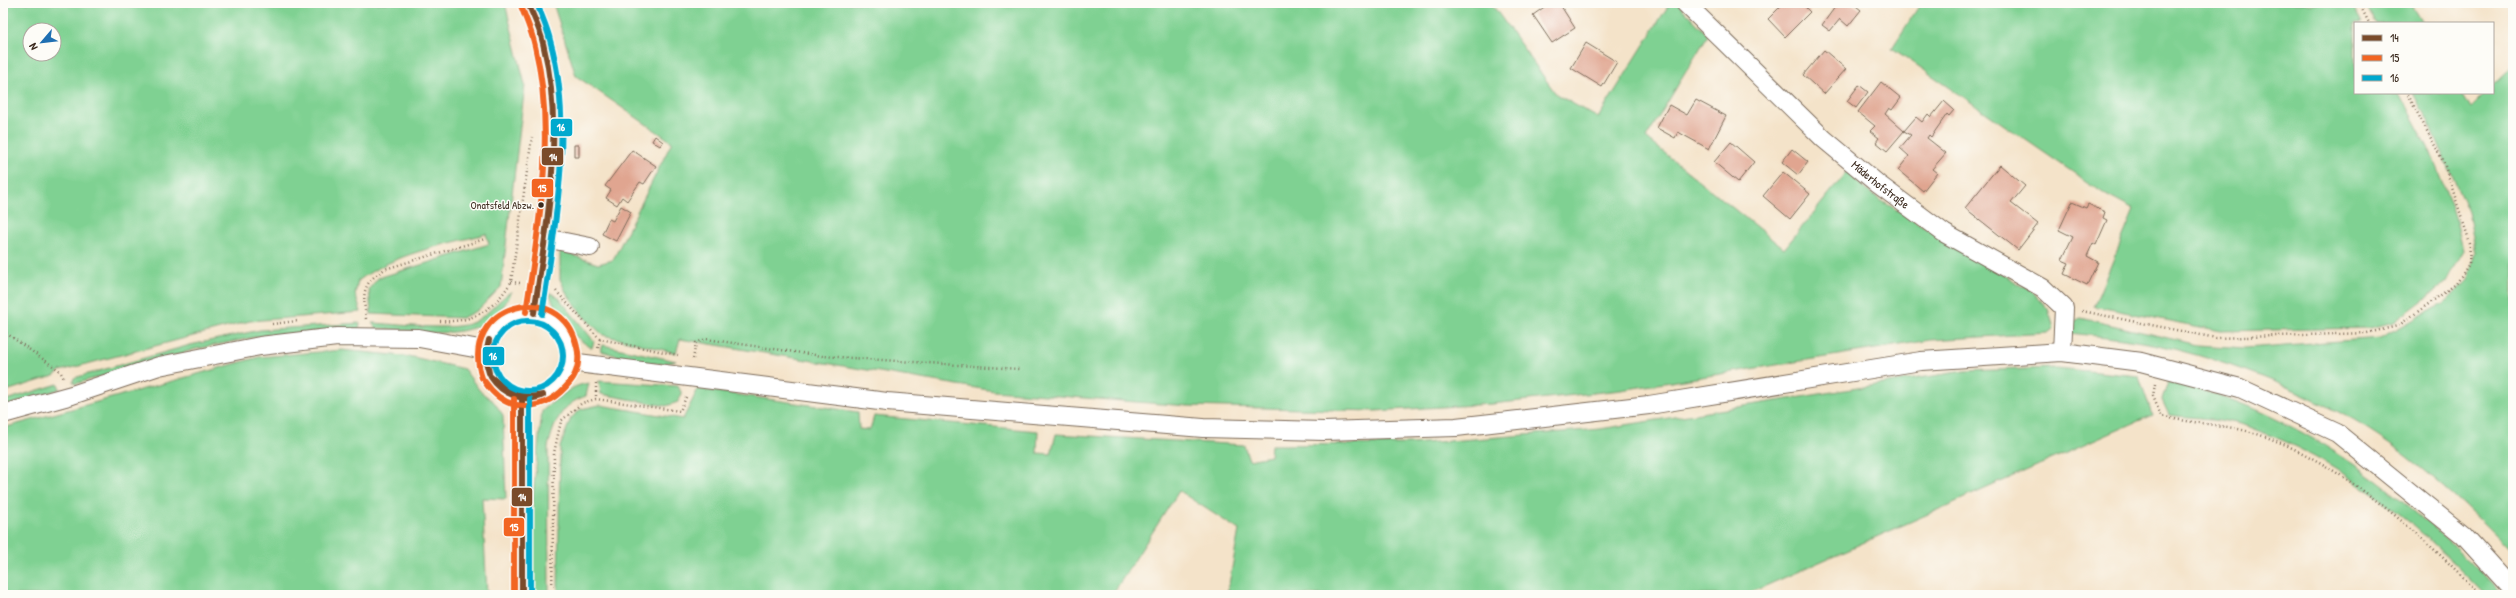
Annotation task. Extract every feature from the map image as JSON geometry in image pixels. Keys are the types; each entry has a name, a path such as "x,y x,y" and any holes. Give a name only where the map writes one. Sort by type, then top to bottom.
{"street":[{"path":"528,3 543,43 549,86 552,130 545,238 534,313"},
{"name":"Mäderhofstraße","path":"1685,3 1824,139 1878,184 1944,233 2044,288 2064,308"},
{"path":"545,238 590,247"},
{"path":"2062,352 2064,308"},
{"path":"534,313 546,317 558,325 565,336 570,349 570,362 566,375 558,386 548,394 535,398 522,399 509,395 498,387 490,376 486,363 485,350 489,337 497,326 507,318 520,314 534,313"},
{"path":"3,414 72,395 158,366 260,346 337,337 369,337 419,338 485,350"},
{"path":"570,362 694,376 895,403 1203,428 1324,430 1456,427 1650,404 1921,361 2062,352 2141,362 2240,388 2337,434 2463,535 2513,590"},
{"path":"522,399 522,595"}],"path":[{"path":"2358,3 2368,22"},
{"path":"2064,308 2216,338 2367,333 2398,326 2456,284 2469,264 2470,244 2444,163 2408,94"},
{"path":"511,282 533,132"},
{"path":"369,337 364,295 371,278 385,269 485,239"},
{"path":"554,289 600,339"},
{"path":"3,331 60,371 72,395"},
{"path":"693,358 696,343 706,339 822,356 1019,369"},
{"path":"2158,367 2153,396 2161,416 2256,434 2313,458 2374,499 2438,551 2481,595"},
{"path":"552,595 554,453 561,421 582,403 596,399 680,411 694,376"}],"green space":[{"path":"3,3 505,3 525,85 501,287 478,310 462,318 371,314 369,289 378,278 489,244 486,234 403,257 372,272 358,281 355,294 361,312 250,321 60,371 54,376 3,392"},
{"path":"553,3 1491,3 1556,94 1598,118 1670,3 1677,3 1708,35 1646,138 1784,249 1847,172 1872,195 2034,293 2048,309 2054,328 2048,333 1931,340 1621,390 1492,404 1375,411 1188,406 994,391 680,339 676,353 603,335 583,316 566,292 560,279 560,251 598,264 613,260 672,142 576,76"},
{"path":"1921,3 2351,3 2361,22 2354,22 2354,94 2400,94 2430,151 2452,207 2464,250 2446,283 2394,322 2370,328 2220,331 2094,306 2134,210 2106,195 1892,48"},
{"path":"2365,3 2411,3 2422,22 2374,22"},
{"path":"2513,67 2513,553 2462,503 2408,457 2353,420 2323,404 2262,377 2230,365 2166,347 2118,338 2070,333 2070,323 2081,318 2198,345 2245,348 2381,338 2448,300 2467,280 2476,252 2468,212 2433,131 2414,94 2463,94 2471,108 2485,94 2494,94 2494,85"},
{"path":"512,291 501,309 487,321 471,329 453,332 415,332 376,328 372,323 439,327 465,325 479,319"},
{"path":"549,292 558,297 594,341 592,348 577,337 565,324 556,309"},
{"path":"360,323 359,329 266,335 196,349 75,384 73,381 74,378 190,345 260,330"},
{"path":"603,345 676,361 658,364 638,361 601,351"},
{"path":"342,350 413,357 464,369 480,391 494,402 503,415 506,499 482,498 487,595 3,595 3,428 259,357"},
{"path":"2057,368 2139,376 2152,415 1745,595 1227,595 1239,530 1179,491 1112,595 558,595 560,447 571,418 581,409 600,405 683,419 698,389 858,412 859,429 870,430 874,416 1038,431 1037,453 1051,454 1056,434 1244,445 1249,460 1270,456 1271,445 1411,444 1600,429 1964,371"},
{"path":"599,381 678,386 682,394 678,402 666,406 601,394"},
{"path":"2168,382 2227,398 2267,415 2305,434 2341,456 2376,480 2409,506 2441,534 2502,595 2486,595 2412,524 2385,502 2329,464 2299,448 2240,424 2219,420 2169,415 2162,400"},
{"path":"589,383 586,396 570,404 565,409 556,422 550,438 548,447 549,595 531,595 533,495 542,411 558,397 582,384"},
{"path":"58,384 60,389 3,407 3,401"}],"building":[{"path":"1550,3 1559,3 1575,28 1552,43 1533,15"},
{"path":"1784,3 1801,3 1810,12 1785,37 1768,19"},
{"path":"1838,3 1852,3 1861,10 1848,26 1840,19 1830,31 1822,25"},
{"path":"1586,43 1617,62 1602,87 1571,68"},
{"path":"1824,50 1846,69 1824,94 1803,75"},
{"path":"1881,82 1901,98 1892,110 1889,108 1885,114 1904,131 1887,151 1876,142 1879,138 1870,131 1875,126 1858,112"},
{"path":"1859,85 1868,92 1856,108 1847,101"},
{"path":"1696,100 1726,116 1709,149 1678,132 1675,138 1657,128 1669,105 1687,115"},
{"path":"1944,101 1954,110 1949,116 1947,114 1931,137 1929,135 1927,138 1946,153 1932,169 1937,173 1923,191 1898,170 1909,156 1900,148 1911,135 1904,131 1916,117 1922,122 1928,114 1931,117"},
{"path":"655,136 663,142 660,146 652,141"},
{"path":"1731,142 1754,162 1738,182 1714,162"},
{"path":"574,145 579,145 579,157 574,157"},
{"path":"1792,149 1808,162 1798,175 1782,162"},
{"path":"632,150 656,166 644,184 640,182 627,201 622,197 617,205 606,198 611,190 605,186"},
{"path":"2000,165 2025,186 2011,203 2038,224 2018,250 1965,208"},
{"path":"1783,172 1810,194 1790,219 1763,196"},
{"path":"2072,202 2086,208 2088,204 2105,212 2103,218 2107,220 2096,245 2093,243 2087,256 2098,262 2087,285 2064,274 2069,263 2062,260 2073,237 2059,230"},
{"path":"621,206 631,212 616,241 602,234 609,219 613,221"}],"transit line":[{"name":"14","path":"528,3 543,43 553,110 552,178 534,313"},
{"name":"16","path":"537,3 549,35 557,72 561,106 560,177 557,212 542,314"},
{"name":"15","path":"521,6 531,31 541,79 545,145 540,212 526,312"},
{"name":"15","path":"482,378 478,353 484,332 497,317 514,308 533,306 552,311 567,325 577,347 578,365 570,382 550,399 539,404 527,406 516,405 505,401 494,393 485,382"},
{"name":"16","path":"528,321 547,327 557,337 563,356 557,375 547,385 528,391 509,385 499,375 493,356 499,337 509,327 528,321"},
{"name":"14","path":"489,340 486,357 489,373"},
{"name":"14","path":"489,340 485,358 489,373"},
{"name":"14","path":"491,377 503,388 514,394 527,397 543,395"},
{"name":"14","path":"491,377 501,388 514,396 522,398 536,398 543,395"},
{"name":"15","path":"514,399 514,595"},
{"name":"14","path":"522,399 522,595"},
{"name":"16","path":"530,399 530,595"}],"place":[{"name":"Onatsfeld Abzw.","path":"541,205"}]}
